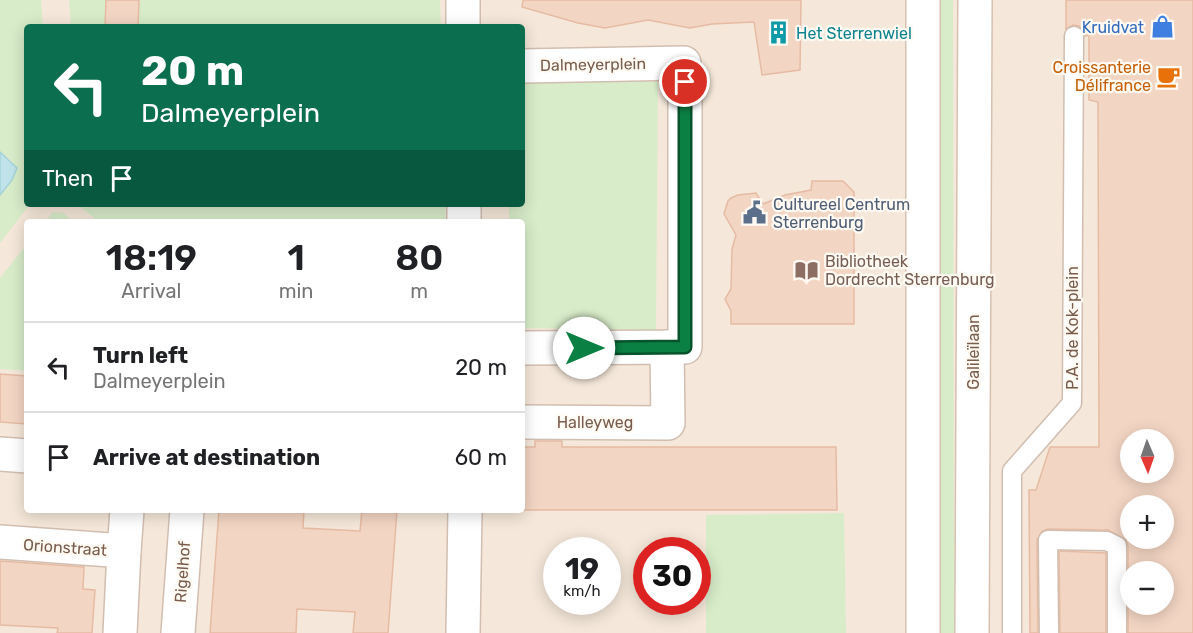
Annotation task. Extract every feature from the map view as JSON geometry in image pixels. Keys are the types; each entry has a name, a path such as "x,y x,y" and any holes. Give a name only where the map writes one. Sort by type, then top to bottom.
{"street":[{"path":"463,0 463,24"},
{"path":"922,0 923,633"},
{"name":"Galileïlaan","path":"972,633 975,0"},
{"name":"Dalmeyerplein","path":"525,66 684,63 685,347 667,347"},
{"path":"525,348 667,347"},
{"name":"Halleyweg","path":"525,422 669,423 667,347"},
{"path":"0,454 24,456"},
{"name":"Orionstraat","path":"0,542 124,551 127,513"},
{"name":"Rigelhof","path":"178,633 187,513"},
{"path":"463,633 465,513"},
{"path":"120,633 124,551"}],"lane":[{"name":"P.A. de Kok-plein","path":"1012,633 1012,471 1072,404 1074,36"},
{"path":"1049,633 1048,540 1107,541 1117,546 1118,633"}],"shaded area":[{"path":"0,0 1193,0 1193,633 0,633"}],"green space":[{"path":"0,0 41,0 43,24 24,24 24,207 28,207 0,243 0,195 12,180 13,162 0,152"},
{"path":"69,0 440,0 441,24 71,24"},
{"path":"931,0 953,0 954,633 931,633"},
{"path":"525,80 658,82 656,330 525,328 525,219 509,219 509,207 525,207"},
{"path":"81,207 445,207 446,219 95,219"},
{"path":"53,212 63,213 70,219 47,219"},
{"path":"24,248 24,371 0,369 0,278"},
{"path":"844,513 846,633 706,633 706,615 711,615 711,537 706,537 706,515"}],"water":[{"path":"0,152 17,168 12,180 0,195"}],"building":[{"path":"106,0 139,0 138,24 105,24"},
{"name":"Het Sterrenwiel","path":"523,0 801,0 800,70 762,75 754,22 712,24 690,28 648,20 605,28 522,7"},
{"path":"1066,0 1193,0 1193,633 1128,633 1128,615 1174,615 1174,561 1128,561 1128,549 1174,549 1174,495 1120,495 1120,537 1108,530 1048,529 1042,531 1037,540 1038,633 1030,633 1029,490 1036,490 1050,447 1099,447 1098,102 1089,100 1089,35 1085,36 1079,26 1073,25 1066,29"},
{"path":"812,181 843,181 854,192 854,324 731,324 731,311 725,299 731,289 732,249 736,235 724,214 728,201 738,195 756,193 763,204 785,195 811,190"},
{"path":"0,374 24,376 24,424 0,422"},
{"path":"535,441 562,441 562,447 836,447 837,510 525,510 525,447 535,447"},
{"path":"219,513 304,513 303,528 360,531 362,513 397,513 388,633 353,633 355,612 297,609 296,633 210,633"},
{"path":"1059,551 1106,553 1106,633 1060,633"},
{"path":"0,561 84,567 83,589 95,590 92,633 57,633 58,628 0,625"}],"place":[{"name":"Kruidvat","path":"1162,27"},
{"name":"Het Sterrenwiel","path":"778,33"},
{"name":"Croissanterie Délifrance","path":"1169,76"},
{"name":"Cultureel Centrum Sterrenburg","path":"755,213"},
{"name":"Bibliotheek Dordrecht Sterrenburg","path":"807,270"}],"route":[{"path":"584,348 685,347 685,82"}]}
